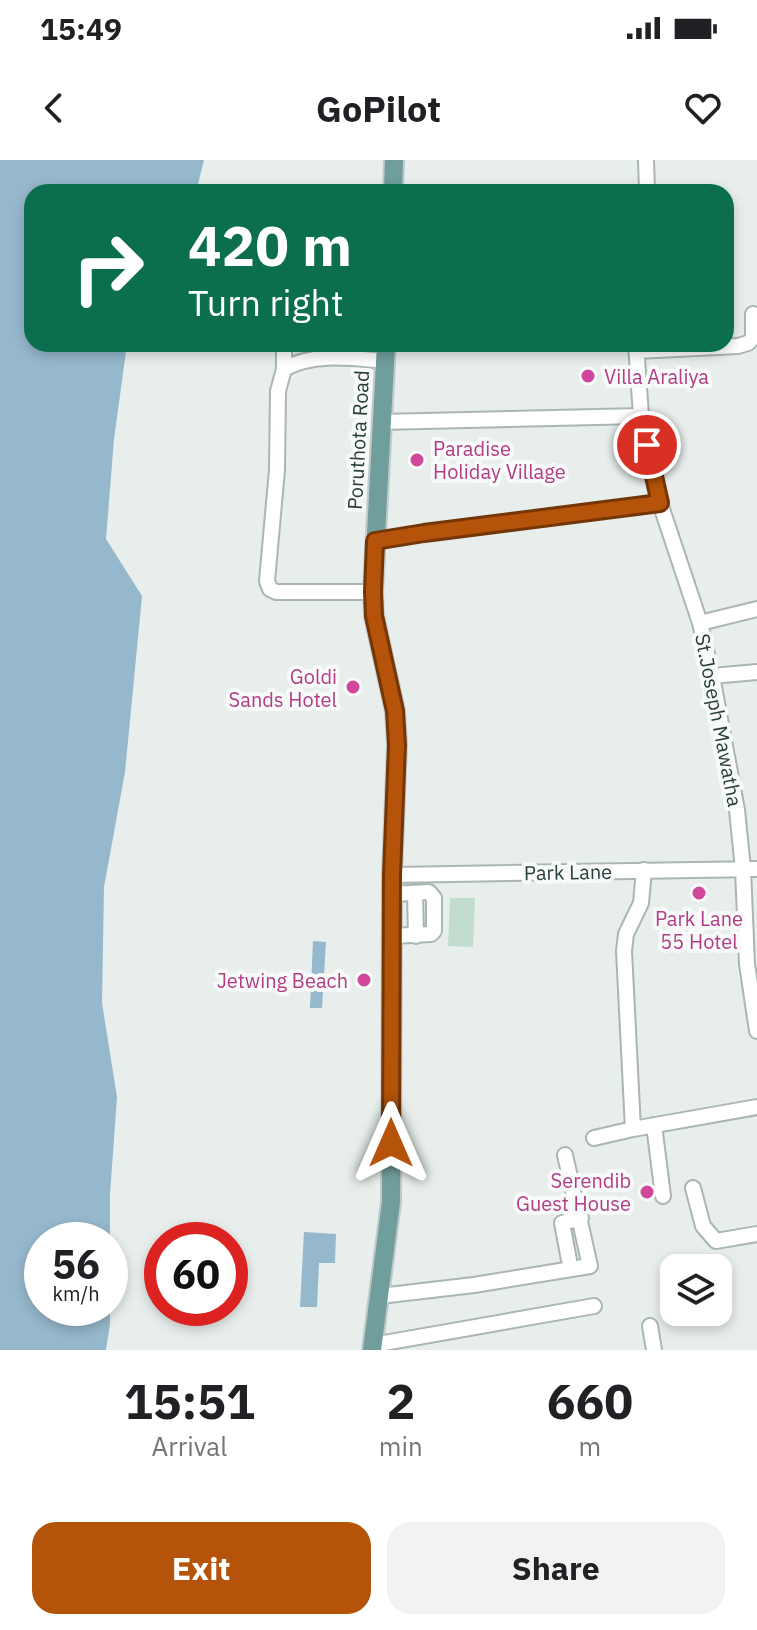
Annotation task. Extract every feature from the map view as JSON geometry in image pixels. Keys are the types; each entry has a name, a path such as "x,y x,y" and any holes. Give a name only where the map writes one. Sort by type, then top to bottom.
{"main road":[{"path":"393,184 394,160"},
{"name":"Poruthota Road","path":"373,1347 391,1202 392,884 397,745 395,711 374,616 373,592 385,352"}],"street":[{"path":"646,160 647,184"},
{"path":"734,346 748,343 753,338 753,314"},
{"path":"284,352 284,369 278,391 277,470 267,581 270,589 276,592 373,592"},
{"path":"284,369 296,362 385,352"},
{"name":"St.Joseph Mawatha","path":"636,352 641,416 660,503 700,623 750,869 747,964 757,1031"},
{"path":"381,422 641,416"},
{"path":"375,541 660,503"},
{"path":"700,623 757,609"},
{"path":"712,676 757,672"},
{"name":"Park Lane","path":"392,884 644,870 750,869"},
{"path":"633,1129 624,951 626,934 641,903 644,870"},
{"path":"392,884 415,893 416,936 392,936"},
{"path":"594,1138 757,1107"},
{"path":"654,1125 663,1196"},
{"path":"380,1296 474,1285 590,1266 565,1155"},
{"path":"693,1188 703,1226 716,1241 757,1234"},
{"path":"569,1260 562,1223 581,1218"},
{"path":"373,1347 594,1306"},
{"path":"650,1326 654,1350"}],"green space":[{"path":"450,898 475,898 473,947 448,946"}],"water":[{"path":"0,160 204,160 198,184 24,184 24,352 126,352 114,439 106,539 142,596 125,772 104,887 102,1003 117,1097 110,1222 24,1222 24,1326 110,1326 106,1350 0,1350"},
{"path":"313,941 326,942 322,1008 310,1008"},
{"path":"304,1232 336,1234 335,1263 319,1263 317,1307 300,1307"}],"place":[{"name":"Villa Araliya","path":"588,376"},
{"name":"Paradise Holiday Village","path":"417,460"},
{"name":"Goldi Sands Hotel","path":"353,687"},
{"name":"Park Lane 55 Hotel","path":"699,893"},
{"name":"Jetwing Beach","path":"364,980"},
{"name":"Serendib Guest House","path":"647,1192"}],"route":[{"path":"391,1143 392,875 397,745 395,711 374,616 375,541 660,503 647,445"}]}
